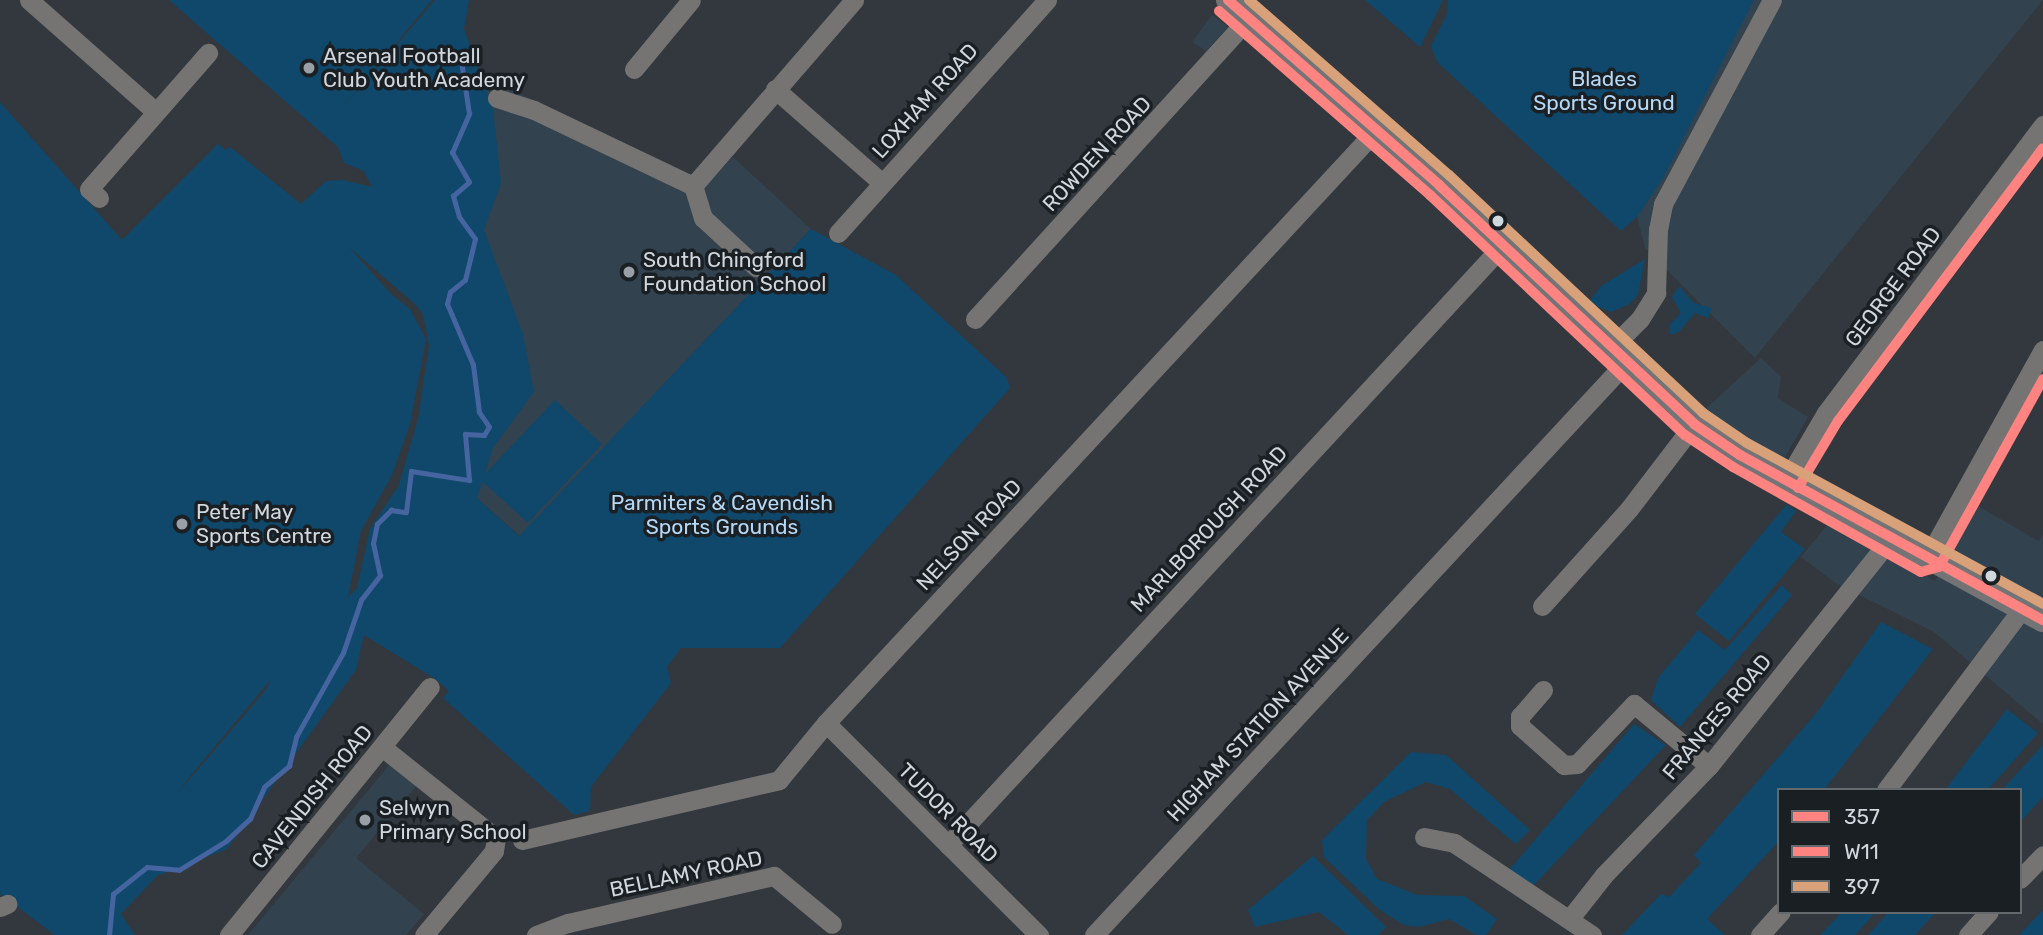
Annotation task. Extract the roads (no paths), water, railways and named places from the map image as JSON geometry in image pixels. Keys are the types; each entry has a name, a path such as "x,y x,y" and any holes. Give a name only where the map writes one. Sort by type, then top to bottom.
{"main road":[{"path":"1228,0 1503,245 1694,424 1786,481 2032,615"}],"street":[{"path":"29,0 156,112"},
{"path":"634,69 691,0"},
{"path":"694,183 854,0"},
{"name":"LOXHAM ROAD","path":"838,233 1047,0"},
{"name":"HIGHAM STATION AVENUE","path":"1094,935 1618,355 1656,293 1658,230 1663,204 1772,0"},
{"name":"ROWDEN ROAD","path":"975,319 1250,17"},
{"path":"99,198 89,189 208,54"},
{"path":"775,89 882,183"},
{"path":"497,98 534,110 694,183"},
{"name":"GEORGE ROAD","path":"1786,481 1826,413 2043,125"},
{"name":"NELSON ROAD","path":"522,840 774,784 826,723 1376,130"},
{"path":"694,183 703,218 756,267"},
{"name":"MARLBOROUGH ROAD","path":"948,845 1503,245"},
{"path":"1927,559 2043,349"},
{"path":"1542,606 1629,509 1694,424"},
{"name":"FRANCES ROAD","path":"1570,917 1709,766 1890,539"},
{"path":"1888,788 2032,615"},
{"name":"CAVENDISH ROAD","path":"229,935 430,687"},
{"path":"1543,690 1520,716 1520,726 1564,765 1577,764 1634,704 1709,766"},
{"name":"TUDOR ROAD","path":"826,723 1039,935"},
{"path":"382,747 496,838 494,851 424,935"},
{"path":"1424,837 1454,843 1499,877 1570,917 1592,935"},
{"path":"2022,877 2043,855"},
{"name":"BELLAMY ROAD","path":"536,935 568,923 774,876 832,924"},
{"path":"1760,935 1779,914"},
{"path":"1968,935 1987,914"}],"waterway":[{"path":"109,935 113,894 147,867 179,870 226,841 250,819 264,787 289,766 296,737 343,653 361,600 380,576 373,544 377,524 391,510 406,512 411,471 469,480 465,434 484,435 489,427 479,412 473,365 447,304 450,292 465,280 475,239 459,217 453,196 469,182 452,153 469,114 460,54"}],"place":[{"name":"Arsenal Football Club Youth Academy","path":"309,68"},
{"name":"South Chingford Foundation School","path":"629,272"},
{"name":"Peter May Sports Centre","path":"182,524"},
{"name":"Selwyn Primary School","path":"365,820"}],"park label":[{"name":"Blades Sports Ground","path":"1604,91"},
{"name":"Parmiters & Cavendish Sports Grounds","path":"722,515"}]}
